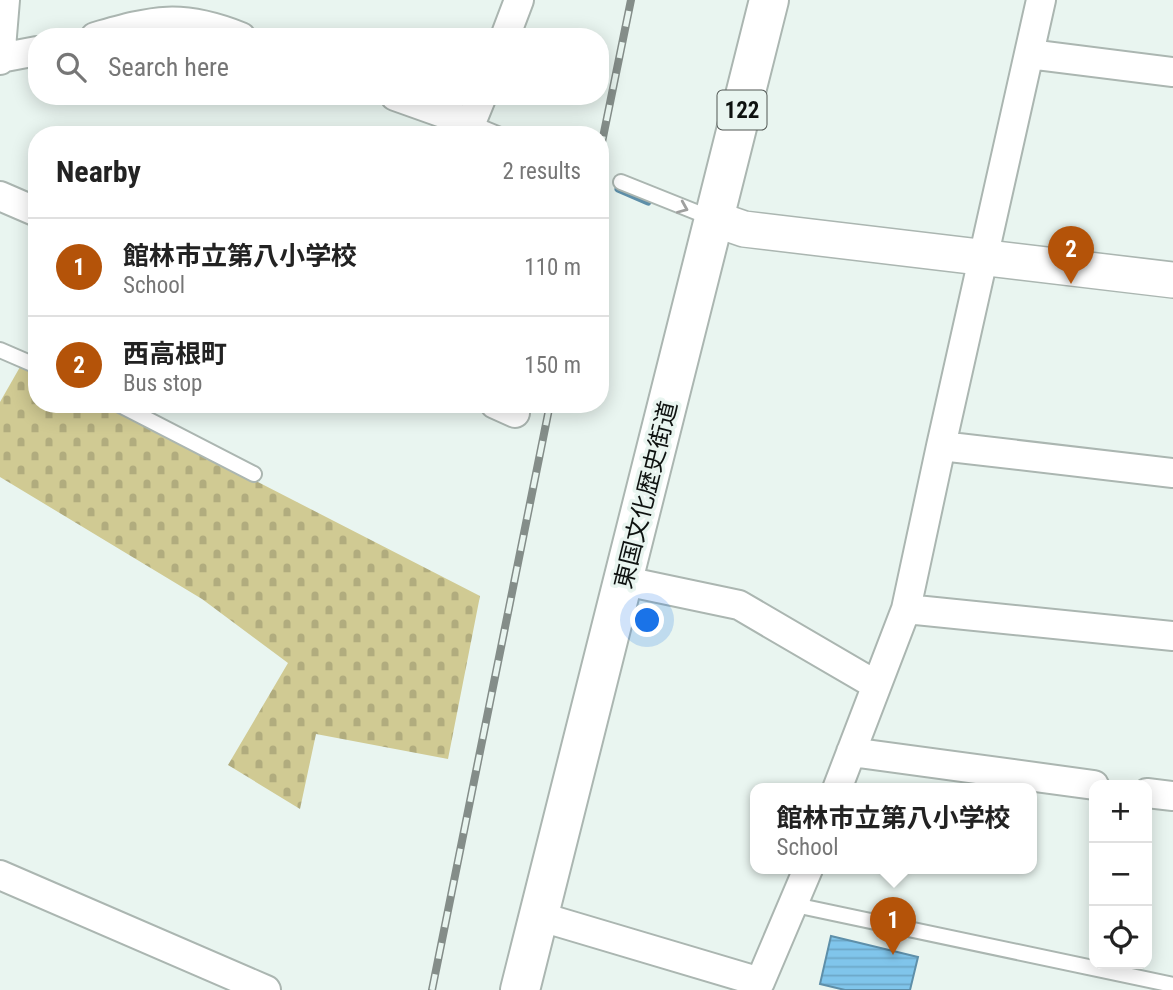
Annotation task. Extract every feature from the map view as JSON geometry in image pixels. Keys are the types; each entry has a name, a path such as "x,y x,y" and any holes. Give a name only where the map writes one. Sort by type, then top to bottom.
{"highway":[{"name":"東国文化歴史街道","path":"520,990 769,0"}],"street":[{"path":"5,0 0,59 28,53"},
{"path":"508,28 519,0"},
{"path":"839,783 905,609 1041,0"},
{"path":"126,28 153,20 209,24 219,28"},
{"path":"1029,54 1173,72"},
{"path":"420,105 471,123 478,105"},
{"path":"0,196 28,208"},
{"path":"715,219 744,229 1173,280"},
{"path":"941,446 1173,473"},
{"path":"625,580 739,605 876,685"},
{"path":"905,609 1173,636"},
{"path":"851,752 1089,784"},
{"path":"1152,794 1173,796"},
{"path":"538,916 760,982 806,874"},
{"path":"0,875 265,990"}],"lane":[{"path":"471,123 478,126"},
{"path":"621,182 715,219"},
{"path":"0,350 28,362"},
{"path":"135,413 254,474"},
{"path":"795,905 1173,985"}],"green space":[{"path":"20,367 28,370 28,413 124,413 480,596 448,759 316,734 300,809 228,765 288,663 202,599 0,477 0,402"}],"water":[{"path":"831,936 918,957 910,990 845,990 820,984"}],"waterway":[{"path":"618,189 648,202"}],"railway":[{"path":"605,126 631,0"},
{"path":"432,990 548,413"}],"place":[{"name":"西高根町","path":"1071,284"},
{"name":"館林市立第八小学校","path":"893,955"}]}
